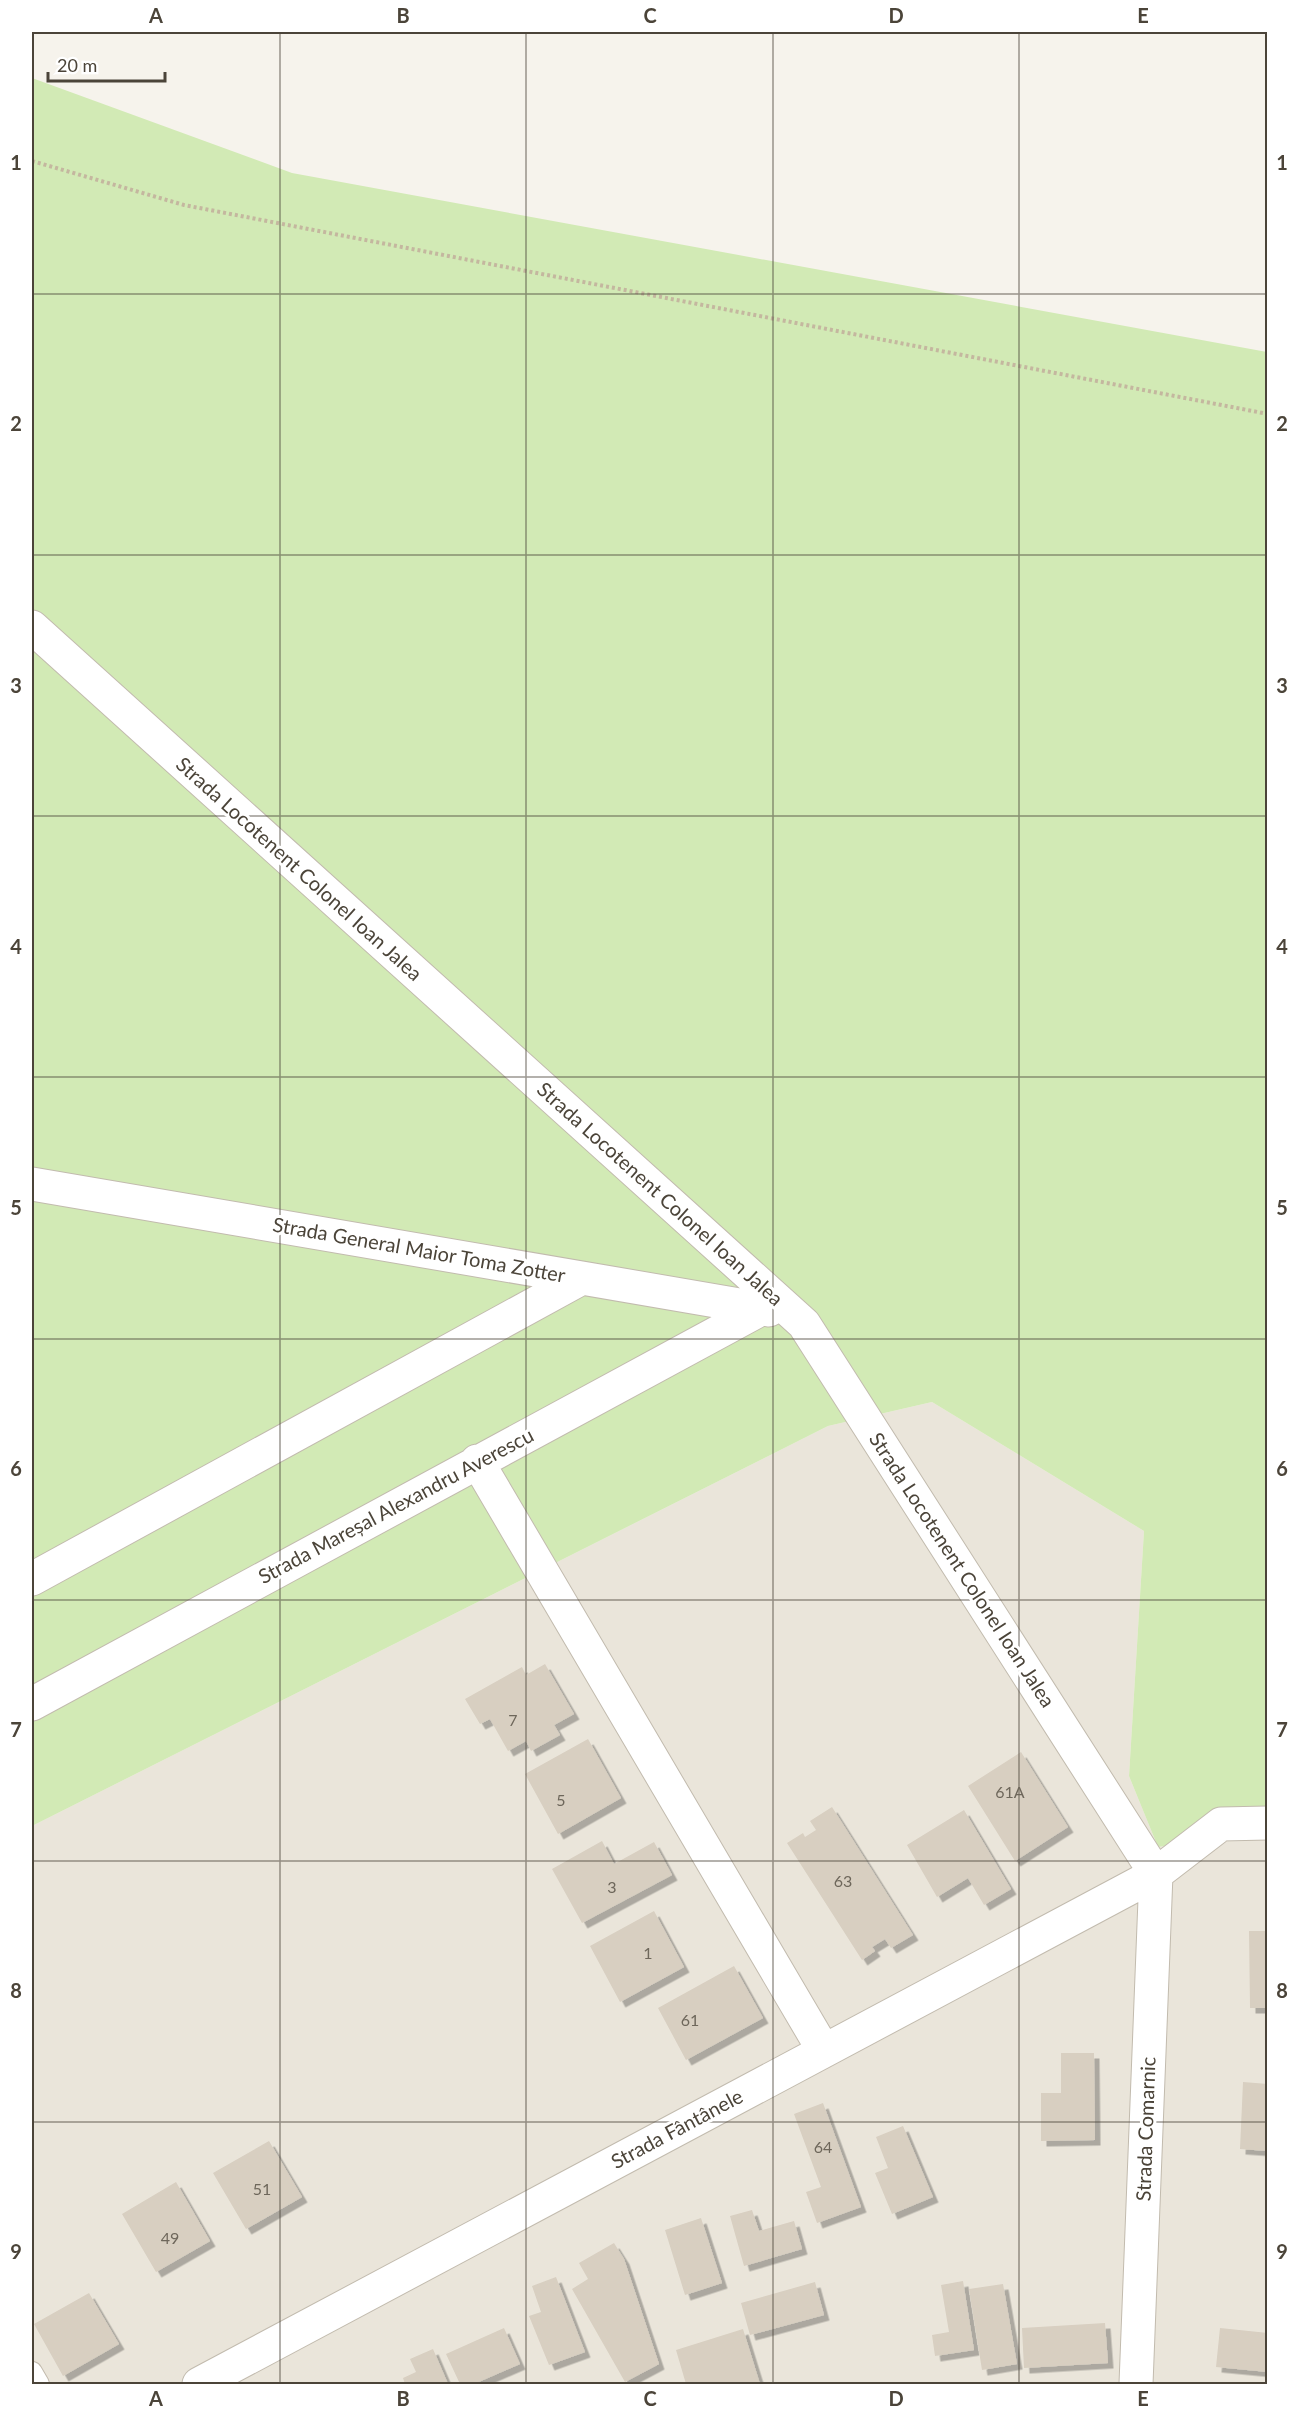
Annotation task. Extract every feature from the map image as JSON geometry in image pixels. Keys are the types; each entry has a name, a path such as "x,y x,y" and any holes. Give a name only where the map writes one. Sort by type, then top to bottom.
{"street":[{"name":"Strada Locotenent Colonel Ioan Jalea","path":"32,627 804,1324 1156,1874"},
{"name":"Strada General Maior Toma Zotter","path":"32,1184 761,1309 804,1324"},
{"path":"32,1579 582,1278"},
{"name":"Strada Mareșal Alexandru Averescu","path":"32,1704 761,1309"},
{"path":"477,1461 824,2050"},
{"name":"Strada Fântânele","path":"199,2385 1156,1874 1221,1824 1268,1823"},
{"name":"Strada Comarnic","path":"1136,2385 1156,1874"}],"lane":[{"path":"32,2372 39,2385"}],"path":[{"path":"32,161 184,205 1268,414"}],"shaded area":[{"path":"932,1402 1144,1531 1129,1776 1158,1847 1267,1831 1267,2384 32,2384 32,1826 828,1426"}],"green space":[{"path":"32,78 292,173 1267,352 1267,1831 1158,1847 1129,1776 1144,1531 932,1402 828,1426 32,1826"}],"building":[{"path":"545,1664 574,1714 554,1725 560,1735 531,1751 526,1741 508,1751 490,1719 480,1724 465,1699 522,1667 526,1675"},
{"path":"588,1739 621,1798 558,1834 525,1774"},
{"path":"1021,1752 1068,1827 1015,1861 968,1786"},
{"path":"832,1807 913,1935 891,1948 885,1939 872,1947 875,1951 862,1960 787,1843 803,1833 805,1837 816,1830 810,1821"},
{"path":"964,1810 1011,1889 984,1905 968,1878 937,1897 907,1845"},
{"path":"602,1841 614,1864 654,1842 672,1875 582,1923 552,1869"},
{"path":"654,1911 684,1967 620,2002 590,1946"},
{"path":"1249,1931 1268,1931 1268,2008 1250,2008"},
{"path":"734,1966 763,2018 686,2060 658,2008"},
{"path":"1061,2053 1094,2053 1095,2140 1041,2141 1041,2093 1061,2093"},
{"path":"1243,2082 1268,2084 1268,2151 1240,2149"},
{"path":"823,2103 861,2207 817,2223 806,2192 821,2187 794,2114"},
{"path":"903,2126 933,2197 892,2214 875,2173 888,2168 876,2137"},
{"path":"269,2141 302,2197 246,2229 213,2173"},
{"path":"176,2182 210,2241 156,2272 122,2214"},
{"path":"752,2210 759,2231 794,2221 802,2249 744,2266 730,2216"},
{"path":"701,2218 722,2283 685,2295 665,2230"},
{"path":"614,2243 624,2259 659,2364 625,2382 572,2289 588,2279 579,2263"},
{"path":"556,2277 585,2352 549,2365 529,2316 541,2312 532,2286"},
{"path":"963,2281 974,2350 935,2356 932,2335 949,2332 941,2285"},
{"path":"815,2282 824,2315 750,2335 741,2303"},
{"path":"1003,2284 1017,2364 982,2370 969,2289"},
{"path":"89,2293 119,2344 63,2376 34,2324"},
{"path":"1105,2323 1108,2363 1024,2368 1022,2328"},
{"path":"504,2328 520,2364 474,2384 460,2384 446,2354"},
{"path":"1220,2328 1268,2333 1268,2372 1216,2367"},
{"path":"743,2329 760,2384 686,2384 676,2350"},
{"path":"433,2349 448,2384 405,2384 403,2378 416,2372 410,2359"}]}
